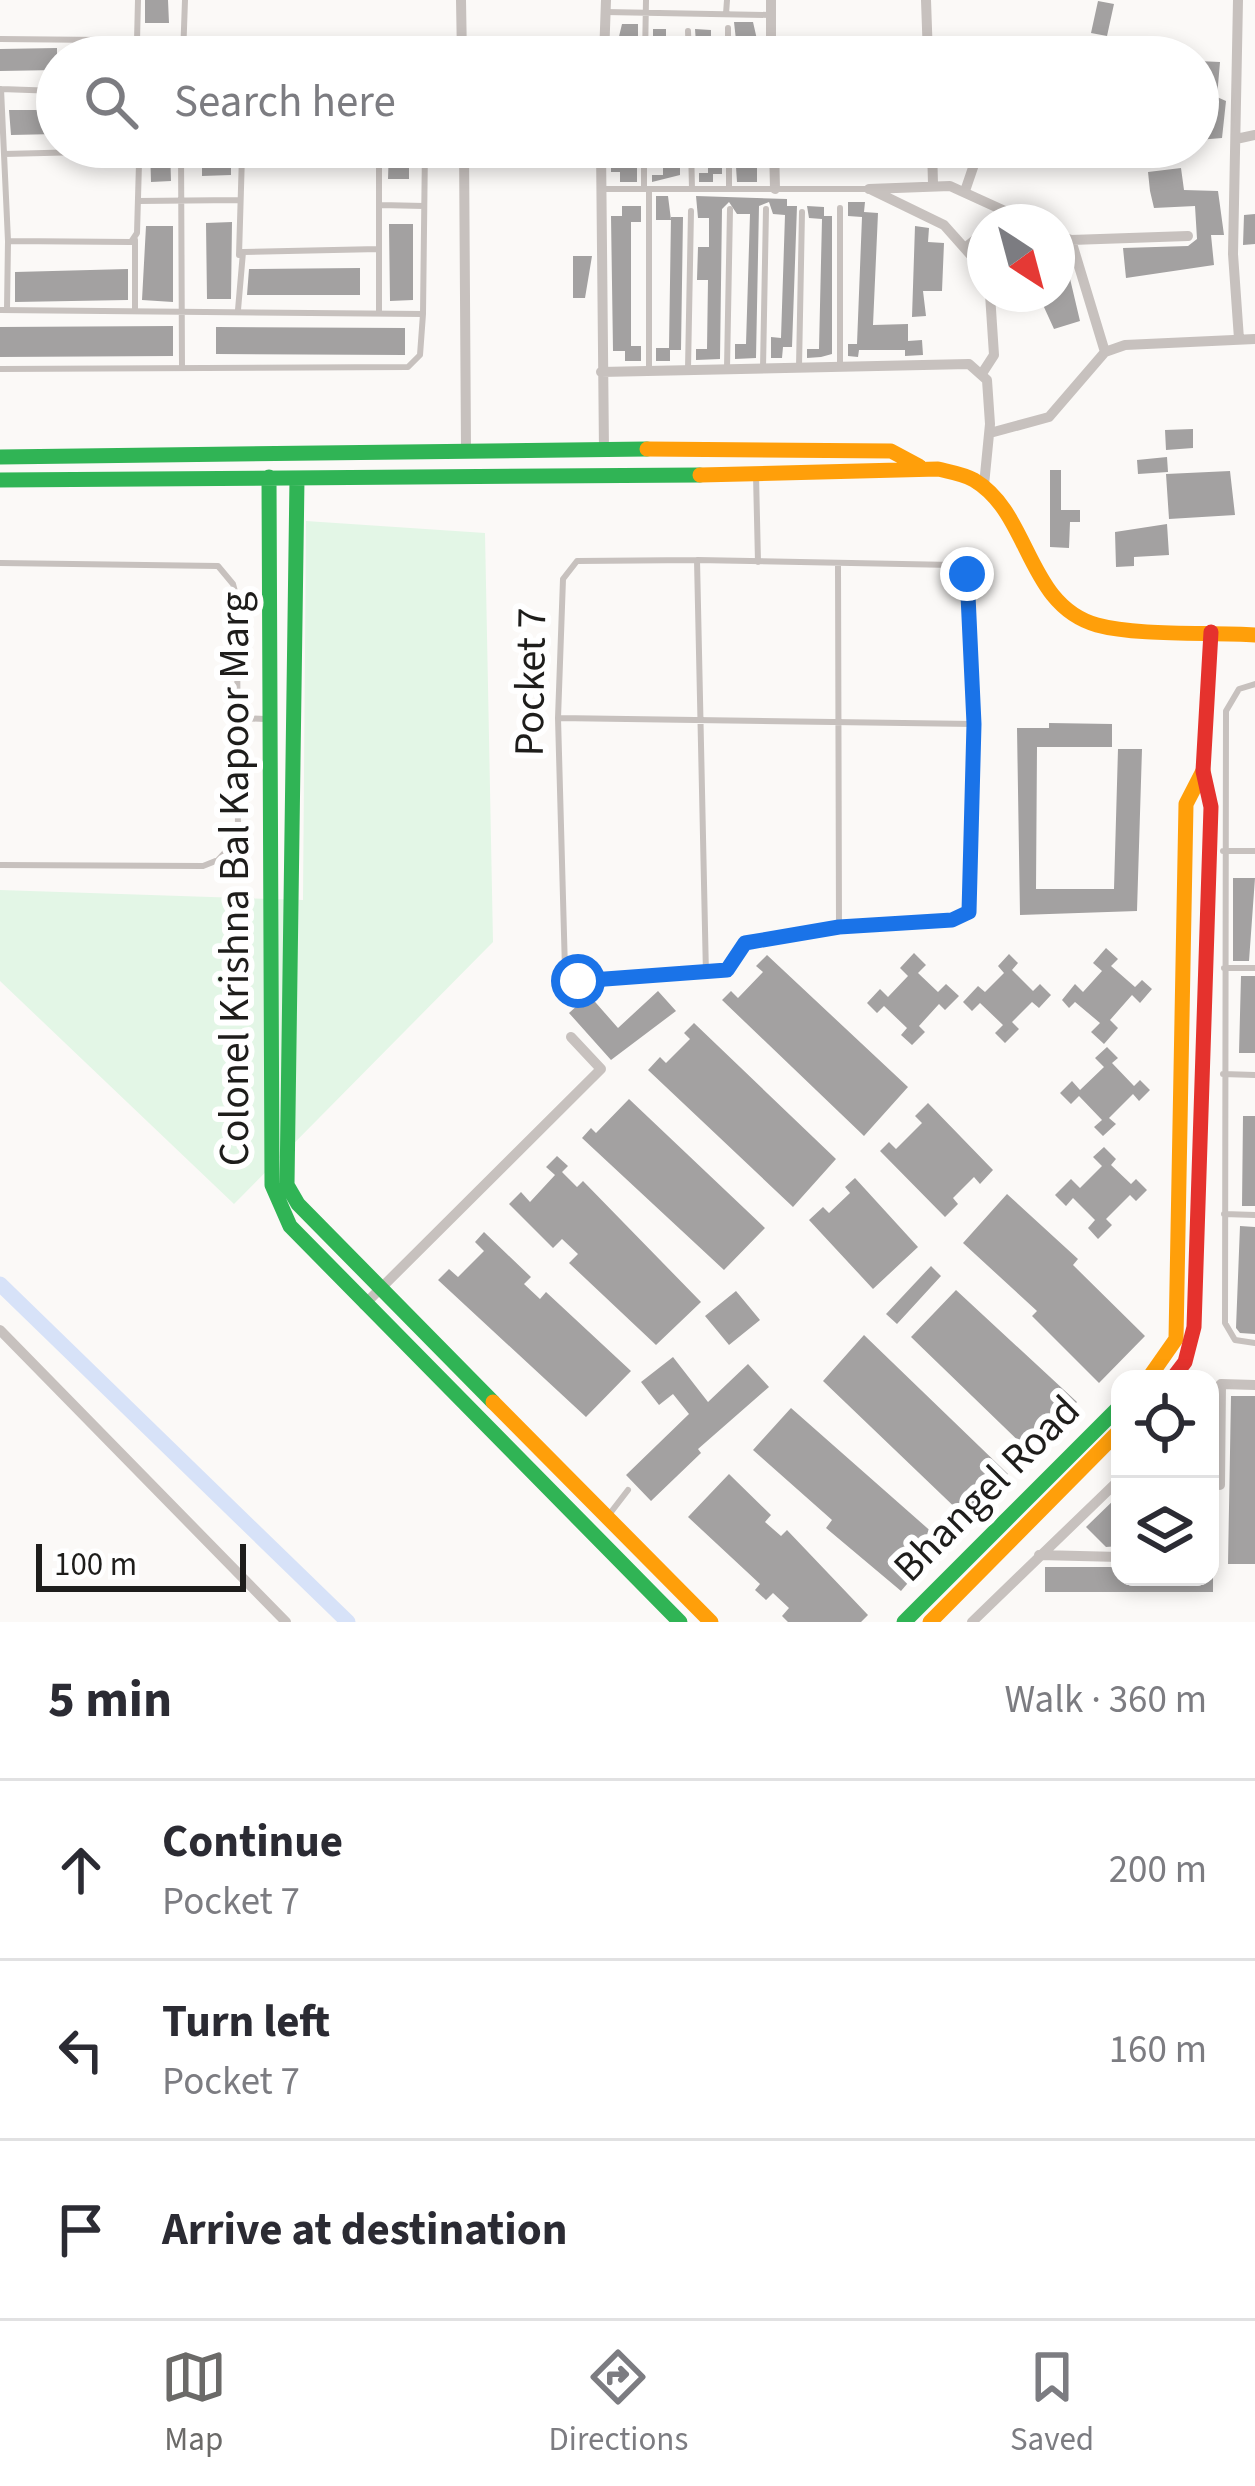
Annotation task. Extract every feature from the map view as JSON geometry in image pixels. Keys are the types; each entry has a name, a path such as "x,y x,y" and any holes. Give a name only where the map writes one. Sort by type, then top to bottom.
{"street":[{"path":"461,0 462,36"},
{"path":"771,0 771,36"},
{"path":"926,0 927,36"},
{"path":"1238,0 1239,339"},
{"path":"605,36 606,6"},
{"path":"1236,139 1255,135"},
{"path":"464,168 466,448"},
{"path":"600,168 604,452"},
{"path":"774,168 775,189"},
{"path":"933,168 933,184"},
{"path":"965,191 973,168"},
{"path":"869,189 933,184 993,204"},
{"path":"869,189 944,225 967,250"},
{"path":"1075,240 1188,236"},
{"path":"1075,256 1105,352"},
{"path":"984,485 990,433 983,372 994,355 991,312"},
{"path":"990,433 1049,417 1105,352 1144,340 1255,339"},
{"path":"601,372 969,364 983,372"},
{"path":"0,457 466,448 891,451 919,466"},
{"path":"428,449 430,474"},
{"path":"574,474 576,452"},
{"path":"0,480 890,474 919,466 950,469 984,485 1016,526 1051,596 1074,618 1097,625 1255,634"},
{"name":"Colonel Krishna Bal Kapoor Marg","path":"269,477 272,1184 290,1226 680,1622"},
{"path":"297,479 285,1165 298,1204 711,1622"},
{"path":"1179,1370 1186,1362 1194,1327 1205,1074 1214,851 1203,771 1211,632"},
{"path":"1154,1370 1176,1340 1186,804 1203,771"},
{"path":"1185,850 1214,851"},
{"path":"364,1305 601,1070 571,1037"},
{"path":"1181,1073 1205,1074"},
{"path":"0,1330 286,1622"},
{"path":"1220,1484 1221,1384 1255,1385"},
{"name":"Bhangel Road","path":"904,1622 1111,1415"},
{"name":"Bhangel Road","path":"930,1622 1111,1439"},
{"path":"972,1622 1111,1487"},
{"path":"1039,1555 1111,1557"},
{"path":"972,1622 988,1622"}],"lane":[{"path":"137,0 137,36"},
{"path":"183,36 185,0"},
{"path":"645,36 646,0"},
{"path":"689,0 689,13"},
{"path":"726,14 727,0"},
{"path":"606,6 646,12 770,15"},
{"path":"728,28 728,36"},
{"path":"688,32 688,36"},
{"path":"0,39 36,40"},
{"path":"36,90 0,89 2,202 8,241 3,310 423,314"},
{"path":"4,154 36,153"},
{"path":"135,309 136,168"},
{"path":"181,168 182,367"},
{"path":"238,310 239,168"},
{"path":"379,168 380,313"},
{"path":"0,369 408,367 419,355 423,314 424,168"},
{"path":"645,168 650,370"},
{"path":"692,168 692,189"},
{"path":"729,168 729,189"},
{"path":"599,189 869,189"},
{"path":"138,201 239,200"},
{"path":"380,205 424,206"},
{"path":"840,208 840,366"},
{"path":"727,368 730,209"},
{"path":"763,368 766,209"},
{"path":"688,369 691,211"},
{"path":"799,367 802,212"},
{"path":"8,241 125,244 135,237"},
{"path":"239,255 249,250 380,249"},
{"path":"756,474 758,562"},
{"path":"697,560 706,975"},
{"name":"Pocket 7","path":"697,560 953,565 967,574 974,724 969,912 952,920 839,927 745,943 727,970 706,975 578,981 565,970 558,718 563,579 577,561 697,560"},
{"path":"0,563 218,566 233,584 237,599 240,718 238,838 218,860 203,866 0,866"},
{"path":"838,564 839,927"},
{"path":"1255,684 1239,689 1226,711 1214,851 1224,968 1225,1323 1235,1340 1255,1343"},
{"path":"240,718 268,719"},
{"path":"558,718 974,724"},
{"path":"1214,851 1255,851"},
{"path":"1224,968 1255,968"},
{"path":"1223,1074 1255,1075"},
{"path":"1224,1214 1255,1215"},
{"path":"607,1518 628,1490"}],"green space":[{"path":"306,521 485,533 493,942 234,1204 0,981 0,890 303,900"}],"building":[{"path":"145,0 168,0 169,23 145,23"},
{"path":"1098,1 1114,4 1107,36 1091,33"},
{"path":"734,22 753,22 756,36 736,36"},
{"path":"622,24 638,24 638,36 619,36"},
{"path":"653,29 666,29 666,36 653,36"},
{"path":"695,29 711,30 711,36 696,36"},
{"path":"36,48 36,70 0,71 0,49"},
{"path":"1219,98 1226,101 1219,138"},
{"path":"9,110 36,110 36,134 11,135"},
{"path":"151,168 171,168 171,181 151,182"},
{"path":"202,168 231,168 231,175 202,176"},
{"path":"388,168 409,168 409,179 388,179"},
{"path":"611,168 637,168 637,182 620,182 620,172 611,172"},
{"path":"663,168 680,168 680,175 652,182 652,175 663,175"},
{"path":"708,168 722,168 722,174 713,174 713,182 699,182 699,173 708,173"},
{"path":"736,168 757,168 757,182 737,182"},
{"path":"1181,168 1184,190 1218,191 1224,235 1211,235 1214,265 1126,278 1123,248 1188,246 1197,239 1195,206 1154,208 1150,191 1148,172"},
{"path":"656,196 668,196 671,220 656,220"},
{"path":"696,196 787,199 787,206 797,206 792,347 783,347 782,358 771,358 771,337 781,338 785,215 773,214 769,202 759,206 756,358 735,359 735,344 746,344 750,214 737,214 729,202 722,209 720,359 696,360 696,349 707,349 708,280 697,280 698,247 709,247 709,218 698,218"},
{"path":"848,202 865,202 864,212 878,213 873,325 908,324 908,341 922,340 923,355 859,350 858,357 848,356 848,344 857,344 862,217 848,216"},
{"path":"622,206 641,206 641,222 631,222 631,346 641,346 641,361 625,361 625,351 613,351 611,216 622,216"},
{"path":"807,206 824,207 824,216 832,216 832,354 807,358 807,349 819,349 822,219 809,218"},
{"path":"1255,214 1255,244 1243,245 1244,215"},
{"path":"671,217 683,217 681,350 670,350 670,361 656,361 656,348 669,348"},
{"path":"232,222 231,299 207,299 206,223"},
{"path":"389,224 413,224 413,300 390,301"},
{"path":"146,226 173,226 173,302 142,300"},
{"path":"915,226 929,228 928,242 944,243 942,291 923,291 926,316 912,317"},
{"path":"573,256 592,256 585,298 573,298"},
{"path":"360,268 360,295 247,295 249,269"},
{"path":"128,269 128,300 15,302 15,272"},
{"path":"1075,300 1080,321 1054,329 1046,312 1075,312"},
{"path":"173,326 173,356 0,357 0,327"},
{"path":"216,327 405,328 405,355 216,354"},
{"path":"1193,429 1193,448 1166,450 1165,430"},
{"path":"1167,457 1168,472 1138,474 1137,460"},
{"path":"1050,470 1061,470 1061,510 1080,510 1080,522 1070,522 1069,548 1050,547"},
{"path":"1230,471 1235,515 1169,519 1166,474"},
{"path":"1167,524 1169,555 1134,557 1134,566 1116,567 1115,532"},
{"path":"1049,723 1112,724 1112,747 1037,747 1036,889 1114,889 1118,749 1142,749 1137,911 1020,915 1017,728 1049,728"},
{"path":"1233,878 1255,878 1249,961 1233,961"},
{"path":"1106,948 1118,959 1111,966 1135,987 1142,980 1152,989 1140,1003 1132,995 1110,1020 1118,1028 1104,1044 1091,1032 1100,1023 1075,1002 1069,1008 1062,1000 1075,984 1083,992 1102,971 1093,963"},
{"path":"914,953 926,965 918,973 938,992 946,984 959,996 945,1010 939,1004 919,1026 925,1032 912,1045 901,1035 907,1028 884,1006 877,1013 867,1003 880,989 888,997 908,976 900,968"},
{"path":"1009,954 1018,963 1012,970 1033,991 1040,984 1051,995 1039,1008 1032,1002 1012,1022 1019,1029 1005,1043 995,1033 1003,1025 980,1003 972,1011 963,1002 978,986 985,992 1004,973 998,966"},
{"path":"767,955 908,1087 864,1136 722,1000 731,991 738,998 763,972 756,966"},
{"path":"1241,976 1255,976 1255,1053 1239,1053"},
{"path":"658,991 676,1011 611,1060 569,1013 589,995 618,1028"},
{"path":"694,1023 836,1159 793,1207 648,1070 660,1057 666,1063 690,1039 684,1033"},
{"path":"1107,1047 1118,1058 1112,1063 1134,1086 1140,1080 1150,1090 1139,1101 1133,1094 1109,1118 1116,1124 1103,1136 1094,1127 1102,1120 1079,1096 1071,1104 1060,1093 1072,1081 1080,1090 1104,1067 1095,1058"},
{"path":"629,1099 765,1228 724,1270 582,1138 591,1128 596,1133"},
{"path":"928,1103 993,1170 980,1184 974,1177 953,1198 958,1204 945,1217 880,1151 889,1142 896,1149 922,1123 915,1116"},
{"path":"1243,1116 1255,1116 1255,1206 1242,1206"},
{"path":"1104,1147 1116,1159 1111,1165 1131,1184 1136,1179 1147,1190 1136,1201 1130,1195 1106,1219 1112,1225 1098,1239 1088,1228 1095,1220 1073,1198 1066,1206 1055,1195 1071,1179 1080,1188 1102,1166 1093,1157"},
{"path":"557,1156 568,1166 562,1172 577,1187 583,1181 701,1302 656,1345 569,1263 578,1254 562,1239 553,1248 509,1204 521,1192 530,1202 555,1175 546,1167"},
{"path":"855,1178 918,1247 873,1289 809,1220 823,1207 829,1213 850,1193 845,1187"},
{"path":"1007,1194 1078,1259 1073,1265 1145,1336 1099,1383 1032,1316 1037,1311 963,1243"},
{"path":"1240,1226 1255,1227 1255,1334 1236,1328"},
{"path":"484,1232 531,1277 524,1284 540,1299 546,1292 631,1371 586,1417 438,1280 449,1269 458,1277 484,1251 475,1242"},
{"path":"931,1266 941,1276 897,1324 886,1314"},
{"path":"956,1290 1077,1402 1030,1452 911,1337"},
{"path":"736,1291 760,1320 729,1345 705,1316"},
{"path":"864,1335 1008,1474 966,1518 823,1381"},
{"path":"673,1357 708,1402 748,1364 769,1387 698,1449 701,1453 651,1501 626,1475 689,1414 673,1394 659,1405 641,1382"},
{"path":"1231,1396 1255,1396 1255,1564 1228,1564"},
{"path":"791,1408 943,1542 901,1591 826,1528 832,1520 753,1450"},
{"path":"729,1474 771,1515 765,1522 781,1536 787,1530 868,1615 861,1622 788,1622 782,1616 789,1608 773,1593 766,1600 755,1590 760,1584 688,1517"},
{"path":"1111,1503 1111,1547 1086,1527"},
{"path":"1045,1567 1111,1567 1111,1586 1213,1586 1213,1592 1045,1592"}],"waterway":[{"path":"0,1284 348,1622"}],"traffic: fast":[{"path":"0,457 647,449"},
{"path":"0,480 700,475"},
{"path":"269,477 272,1185 290,1226 680,1622"},
{"path":"297,479 287,1185 298,1204 493,1402"},
{"path":"904,1622 1111,1415"}],"traffic: slow":[{"path":"647,449 891,451 919,466"},
{"path":"700,475 938,469 961,475 993,495 1042,579 1074,614 1097,625 1132,631 1255,635"},
{"path":"1154,1370 1176,1339 1186,804 1203,771"},
{"path":"493,1402 711,1622"},
{"path":"930,1622 1111,1439"}],"traffic: jam":[{"path":"1179,1370 1194,1327 1211,807 1203,771 1211,632"}],"route":[{"path":"578,981 706,975 727,970 745,943 839,927 952,920 969,912 973,903 974,724 967,574"}]}
